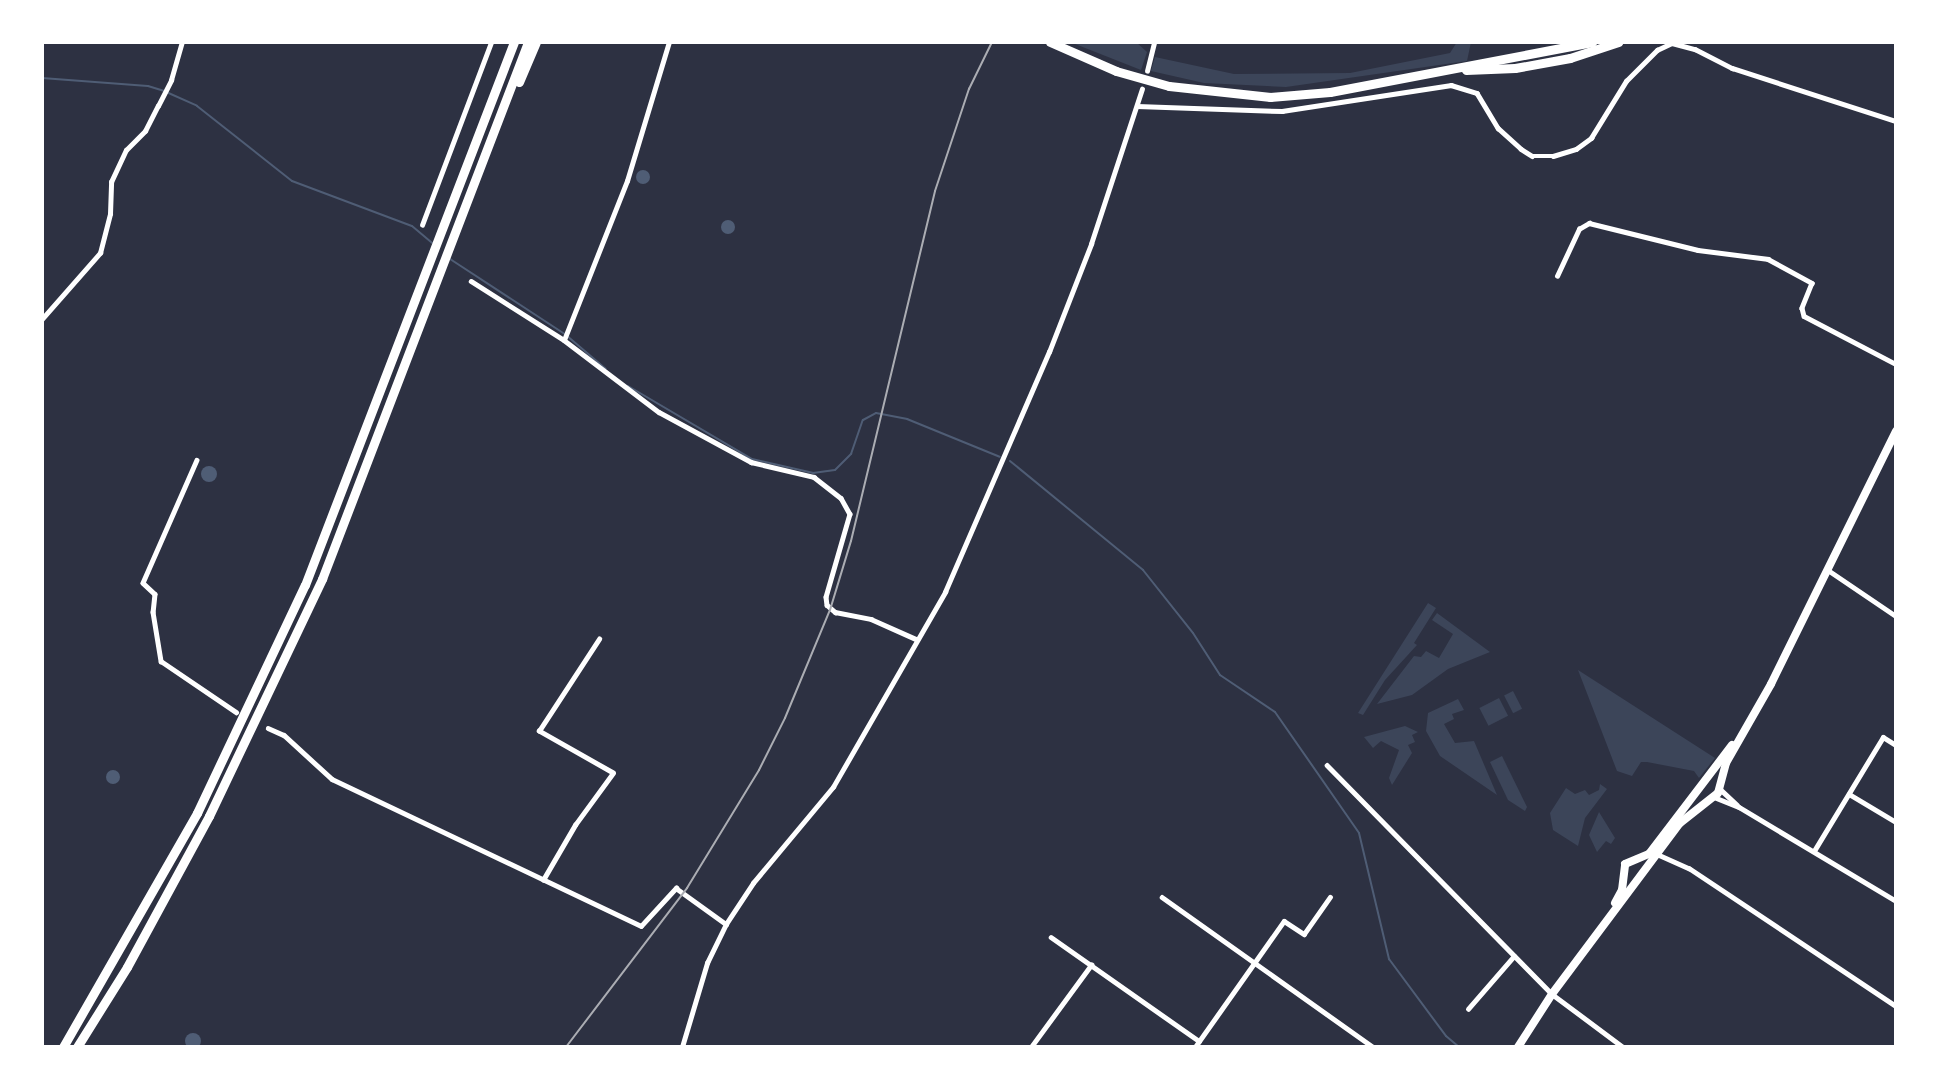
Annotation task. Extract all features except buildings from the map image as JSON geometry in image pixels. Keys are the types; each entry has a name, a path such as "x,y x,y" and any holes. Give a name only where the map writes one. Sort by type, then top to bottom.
{"highway":[{"path":"63,1047 112,968 242,724 314,564 514,42"},
{"path":"77,1047 127,967 240,756 322,579 444,266 528,42"},
{"path":"501,116 536,42"},
{"path":"1050,42 1095,63 1153,82 1241,96 1330,92 1592,42"},
{"path":"1437,73 1559,60 1614,43"}],"main road":[{"path":"1518,1047 1552,994 1609,915 1680,823 1712,797 1719,787 1726,763 1828,570 1896,431"},
{"path":"1609,915 1622,890 1623,873 1627,862 1636,861 1655,848 1742,732"},
{"path":"1704,783 1713,781 1719,787"},
{"path":"1704,783 1703,792 1712,797"},
{"path":"1636,861 1640,875"},
{"path":"1623,873 1629,879 1640,875"}],"street":[{"path":"42,319 100,253 110,214 111,182 126,150 145,131 158,106 171,80 182,42"},
{"path":"422,225 491,42"},
{"path":"564,340 627,181 669,42"},
{"path":"1147,71 1154,42"},
{"path":"1137,106 1282,111 1451,85 1477,93 1498,128 1521,149 1532,156 1553,156 1576,149 1591,138 1626,81 1657,50 1672,43 1695,49 1732,68 1896,121"},
{"path":"682,1047 707,963 726,924 753,884 833,787 945,592 1045,362 1091,244 1142,90"},
{"path":"1557,276 1580,230 1589,223 1698,250 1768,259 1812,283 1802,308 1804,316 1896,364"},
{"path":"471,281 564,340 659,412 751,462 814,477 841,498 850,514 825,597 827,605 835,612 871,619 916,639"},
{"path":"197,460 143,583 155,594 153,612 161,661 236,712"},
{"path":"1828,570 1896,616"},
{"path":"543,880 575,825 613,773 539,731 599,639"},
{"path":"268,728 284,735 332,779 641,926 676,888 726,924"},
{"path":"1814,851 1883,737 1896,745"},
{"path":"1327,765 1552,994 1623,1047"},
{"path":"1719,787 1739,807"},
{"path":"1849,794 1896,822"},
{"path":"1712,797 1739,807 1896,901"},
{"path":"1657,854 1689,868 1896,1006"},
{"path":"1162,897 1373,1047"},
{"path":"1195,1047 1284,921 1304,934 1330,897"},
{"path":"1051,937 1199,1041"},
{"path":"1468,1009 1514,956"},
{"path":"1031,1047 1091,965"}],"shaded area":[{"path":"1070,42 1136,42 1147,52 1141,70"},
{"path":"1457,42 1471,42 1467,61 1286,87 1204,83 1151,71 1155,57 1234,74 1350,73 1450,53"},
{"path":"643,170 648,172 650,177 648,182 643,184 638,182 636,177 638,172"},
{"path":"728,220 733,222 735,227 733,232 728,234 723,232 721,227 723,222"},
{"path":"206,466 212,466 217,474 215,480 206,482 201,477 201,471"},
{"path":"1428,603 1436,608 1414,643 1417,645 1385,680 1363,715 1358,713"},
{"path":"1437,613 1490,652 1448,669 1412,695 1377,704 1414,656 1421,657 1426,651 1439,658 1453,634 1432,620"},
{"path":"1578,670 1715,758 1699,778 1694,771 1647,762 1641,762 1632,776 1617,771"},
{"path":"1513,691 1522,709 1513,713 1504,696"},
{"path":"1499,698 1508,716 1488,726 1479,708"},
{"path":"1458,699 1464,710 1452,714 1454,719 1444,724 1455,743 1474,741 1497,795 1440,756 1426,731 1428,713"},
{"path":"1405,726 1418,732 1412,735 1415,742 1408,745 1412,753 1392,785 1389,778 1399,750 1381,741 1373,748 1364,737"},
{"path":"1502,756 1527,807 1525,811 1508,800 1490,762"},
{"path":"110,770 116,770 120,777 116,784 110,784 106,780 106,774"},
{"path":"1600,784 1607,789 1585,818 1578,846 1553,830 1550,813 1566,788 1575,794 1585,790 1589,795 1599,790"},
{"path":"1599,812 1615,838 1611,844 1606,841 1597,852 1589,835"},
{"path":"193,1033 199,1035 201,1041 199,1047 193,1049 187,1047 185,1041 187,1035"}],"waterway":[{"path":"42,78 148,86 164,91 197,106 292,181 412,226 432,243"},
{"path":"447,257 566,335 606,369"},
{"path":"628,386 752,459 813,473 835,470 851,454 863,420 876,413 907,419 1000,457"},
{"path":"1010,461 1143,570 1193,633 1220,675 1275,712 1359,833 1389,959 1446,1036 1459,1047"}],"railway":[{"path":"566,1047 687,888 759,770 785,718 830,610 851,541 935,191 969,89 992,42"}]}
